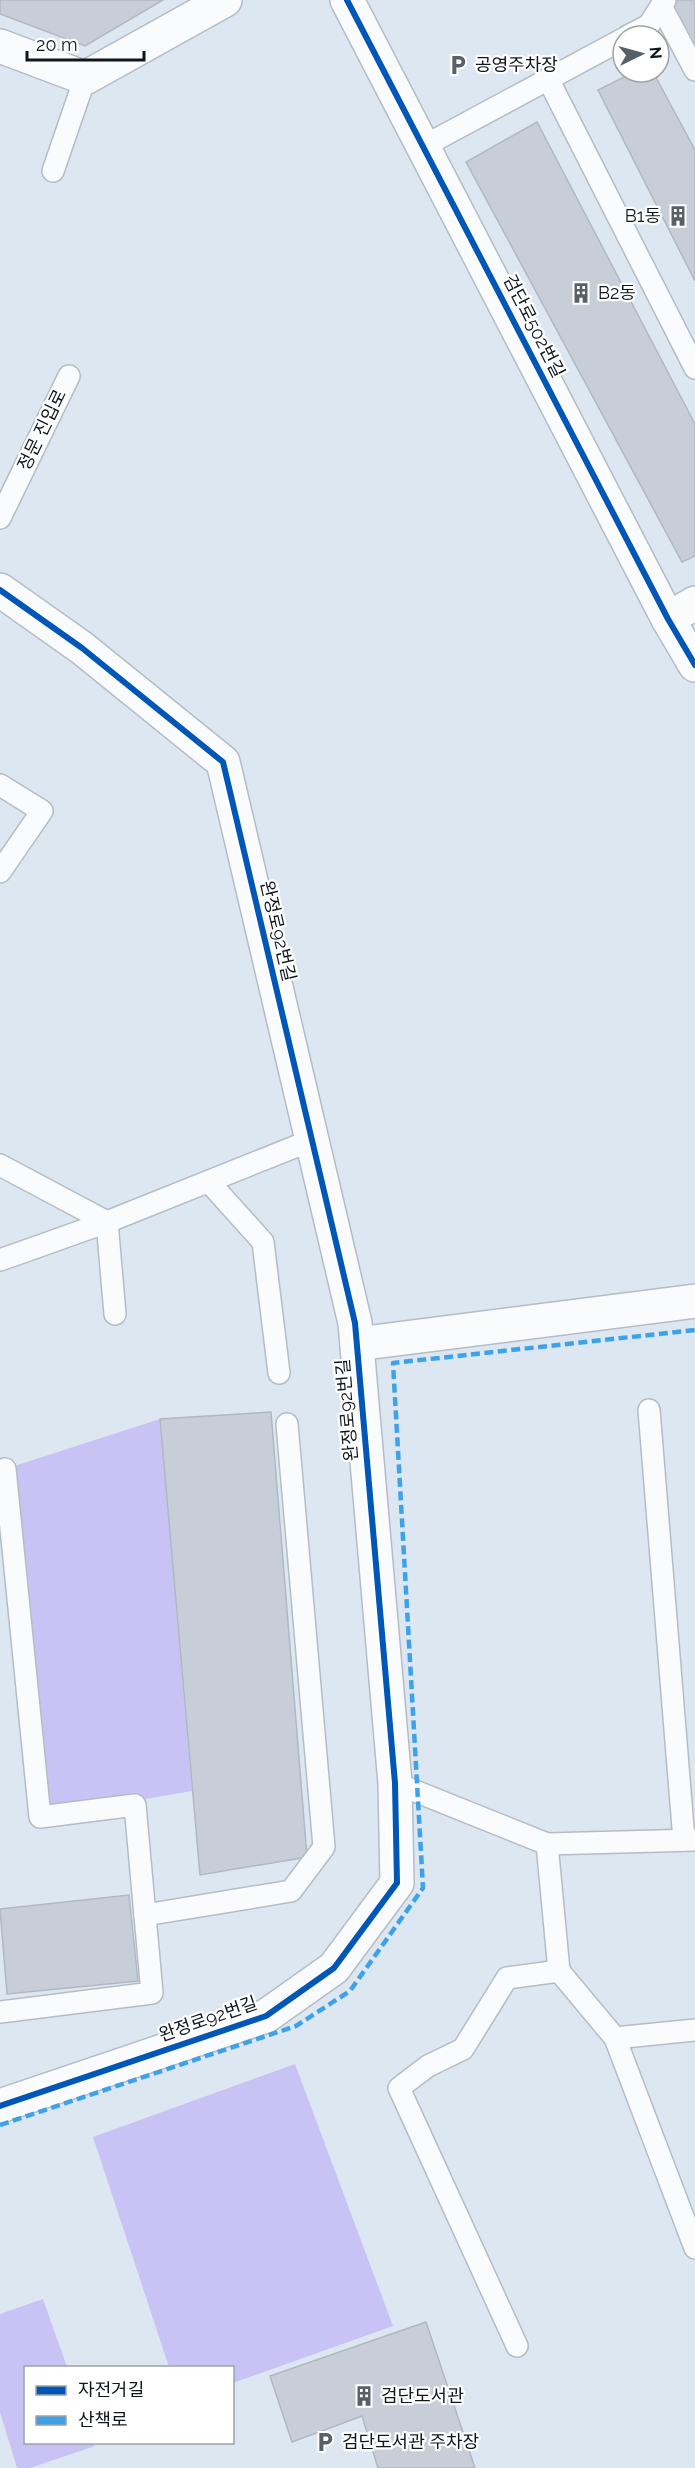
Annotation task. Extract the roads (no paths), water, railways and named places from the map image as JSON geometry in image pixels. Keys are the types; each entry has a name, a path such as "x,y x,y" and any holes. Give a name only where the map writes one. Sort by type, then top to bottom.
{"street":[{"path":"0,46 85,78 225,0"},
{"name":"검단로502번길","path":"347,0 424,146 681,611 695,665"},
{"name":"완정로92번길","path":"0,590 82,648 223,762 355,1323 395,1783 397,1883 334,1968 266,2016 0,2106"},
{"path":"357,1344 695,1301"}],"lane":[{"path":"650,24 663,3"},
{"path":"663,3 695,70"},
{"path":"424,146 611,45"},
{"path":"53,171 85,78"},
{"path":"548,79 695,368"},
{"name":"정문 진입로","path":"0,518 69,376"},
{"path":"0,785 42,811 0,872"},
{"path":"0,1260 107,1222 312,1140"},
{"path":"0,1165 107,1222"},
{"path":"209,1182 263,1242 279,1373"},
{"path":"107,1222 115,1314"},
{"path":"395,1783 548,1844 690,1840 649,1410"},
{"path":"145,1915 291,1891 324,1847 287,1424"},
{"path":"0,2012 152,1993 135,1805 40,1817 5,1468"},
{"path":"548,1844 559,1971 615,2038 695,2248"},
{"path":"517,2346 399,2088 428,2066 463,2049 507,1978 559,1971"},
{"path":"615,2038 695,2030"}],"place":[{"name":"공영주차장","path":"458,65"},
{"name":"B1동","path":"678,216"},
{"name":"B2동","path":"581,293"},
{"name":"검단도서관","path":"364,2396"},
{"name":"검단도서관 주차장","path":"325,2442"}]}
